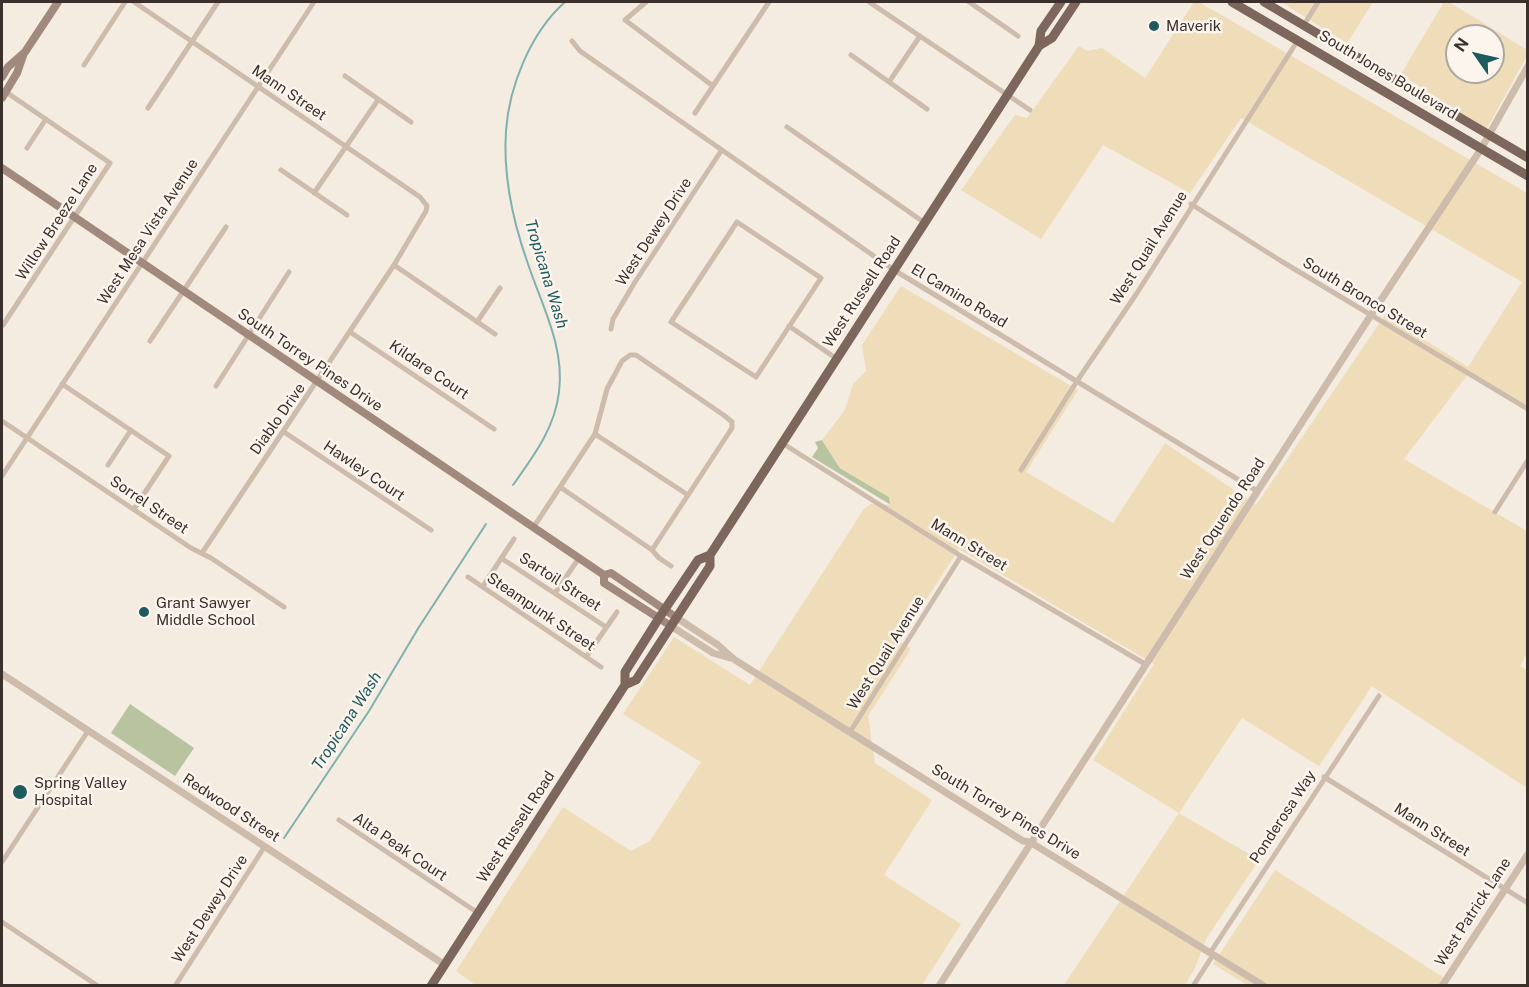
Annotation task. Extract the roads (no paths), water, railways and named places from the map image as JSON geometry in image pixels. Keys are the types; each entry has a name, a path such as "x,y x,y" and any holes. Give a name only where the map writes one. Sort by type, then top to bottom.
{"main road":[{"path":"4,95 17,73 25,52 58,2"},
{"name":"West Russell Road","path":"431,986 625,685 636,680 710,566 710,555 1039,46 1041,31 1061,2"},
{"name":"West Russell Road","path":"1039,46 1052,38 1076,2"},
{"name":"South Jones Boulevard","path":"1232,2 1527,176"},
{"name":"South Jones Boulevard","path":"1264,2 1527,158"},
{"path":"2,77 8,67 25,52"},
{"name":"South Torrey Pines Drive","path":"2,168 533,528 604,575 611,573 674,622"},
{"name":"West Russell Road","path":"625,685 625,672 662,614 698,560 710,555"}],"street":[{"path":"84,65 124,2"},
{"name":"Mann Street","path":"134,2 425,200 428,206"},
{"path":"148,108 218,2"},
{"name":"West Mesa Vista Avenue","path":"2,476 314,2"},
{"path":"646,2 624,20 713,86"},
{"path":"695,113 769,2"},
{"path":"869,2 1030,110"},
{"path":"969,2 1018,36"},
{"path":"1304,25 1318,2"},
{"path":"889,82 920,36"},
{"name":"West Quail Avenue","path":"1021,470 1077,381 1137,293 1191,204 1298,39"},
{"name":"El Camino Road","path":"573,41 580,51 894,270 1257,491"},
{"path":"851,56 927,109"},
{"name":"West Oquendo Road","path":"939,986 1145,664 1481,148 1527,66"},
{"path":"345,76 411,122"},
{"path":"4,95 46,119 27,148"},
{"path":"315,193 378,100"},
{"name":"Willow Breeze Lane","path":"2,325 110,163 46,119"},
{"path":"787,127 924,223"},
{"name":"West Dewey Drive","path":"611,329 613,319 635,282 721,151"},
{"path":"281,170 347,215"},
{"name":"South Bronco Street","path":"1191,204 1527,409"},
{"name":"Diablo Drive","path":"202,553 318,382 394,265 428,206"},
{"path":"737,222 821,278 789,326 756,377 671,322 737,222"},
{"path":"150,341 226,227"},
{"path":"394,265 495,334"},
{"path":"216,386 289,272"},
{"path":"477,322 500,288"},
{"path":"789,326 837,359"},
{"name":"Kildare Court","path":"350,332 494,429"},
{"path":"533,528 596,434 607,389 622,361 630,355 636,355 732,422 732,428 652,550"},
{"path":"62,384 169,456 134,509"},
{"name":"Sorrel Street","path":"2,421 191,548 284,607"},
{"path":"108,465 131,430"},
{"name":"Hawley Court","path":"284,432 431,530"},
{"path":"596,434 688,495"},
{"name":"Mann Street","path":"782,443 961,556 1145,664"},
{"path":"1495,512 1527,460"},
{"path":"560,487 652,550 671,566"},
{"path":"483,586 514,539"},
{"name":"West Quail Avenue","path":"850,732 961,556"},
{"name":"Sartoil Street","path":"501,558 606,627"},
{"path":"555,593 579,558"},
{"name":"Steampunk Street","path":"468,577 601,667"},
{"path":"586,657 617,612"},
{"name":"South Torrey Pines Drive","path":"674,622 713,653 735,660 1023,841 1030,842 1264,986"},
{"name":"Redwood Street","path":"2,674 445,964"},
{"name":"Ponderosa Way","path":"1193,986 1324,777 1379,696"},
{"path":"2,862 88,731"},
{"name":"Mann Street","path":"1324,777 1527,903"},
{"name":"Alta Peak Court","path":"339,820 478,913"},
{"name":"West Dewey Drive","path":"175,986 265,846"},
{"name":"West Patrick Lane","path":"1442,986 1527,854"},
{"path":"2,922 98,986"}],"waterway":[{"name":"Tropicana Wash","path":"513,485 548,430 557,405 560,375 551,325 522,246 513,214 506,164 506,131 512,96 524,61 542,28 565,2"},
{"name":"Tropicana Wash","path":"284,838 369,711 419,627 486,524"}],"place":[{"name":"Maverik","path":"1154,26"},
{"name":"Grant Sawyer Middle School","path":"144,612"},
{"name":"Spring Valley Hospital","path":"20,792"}]}
